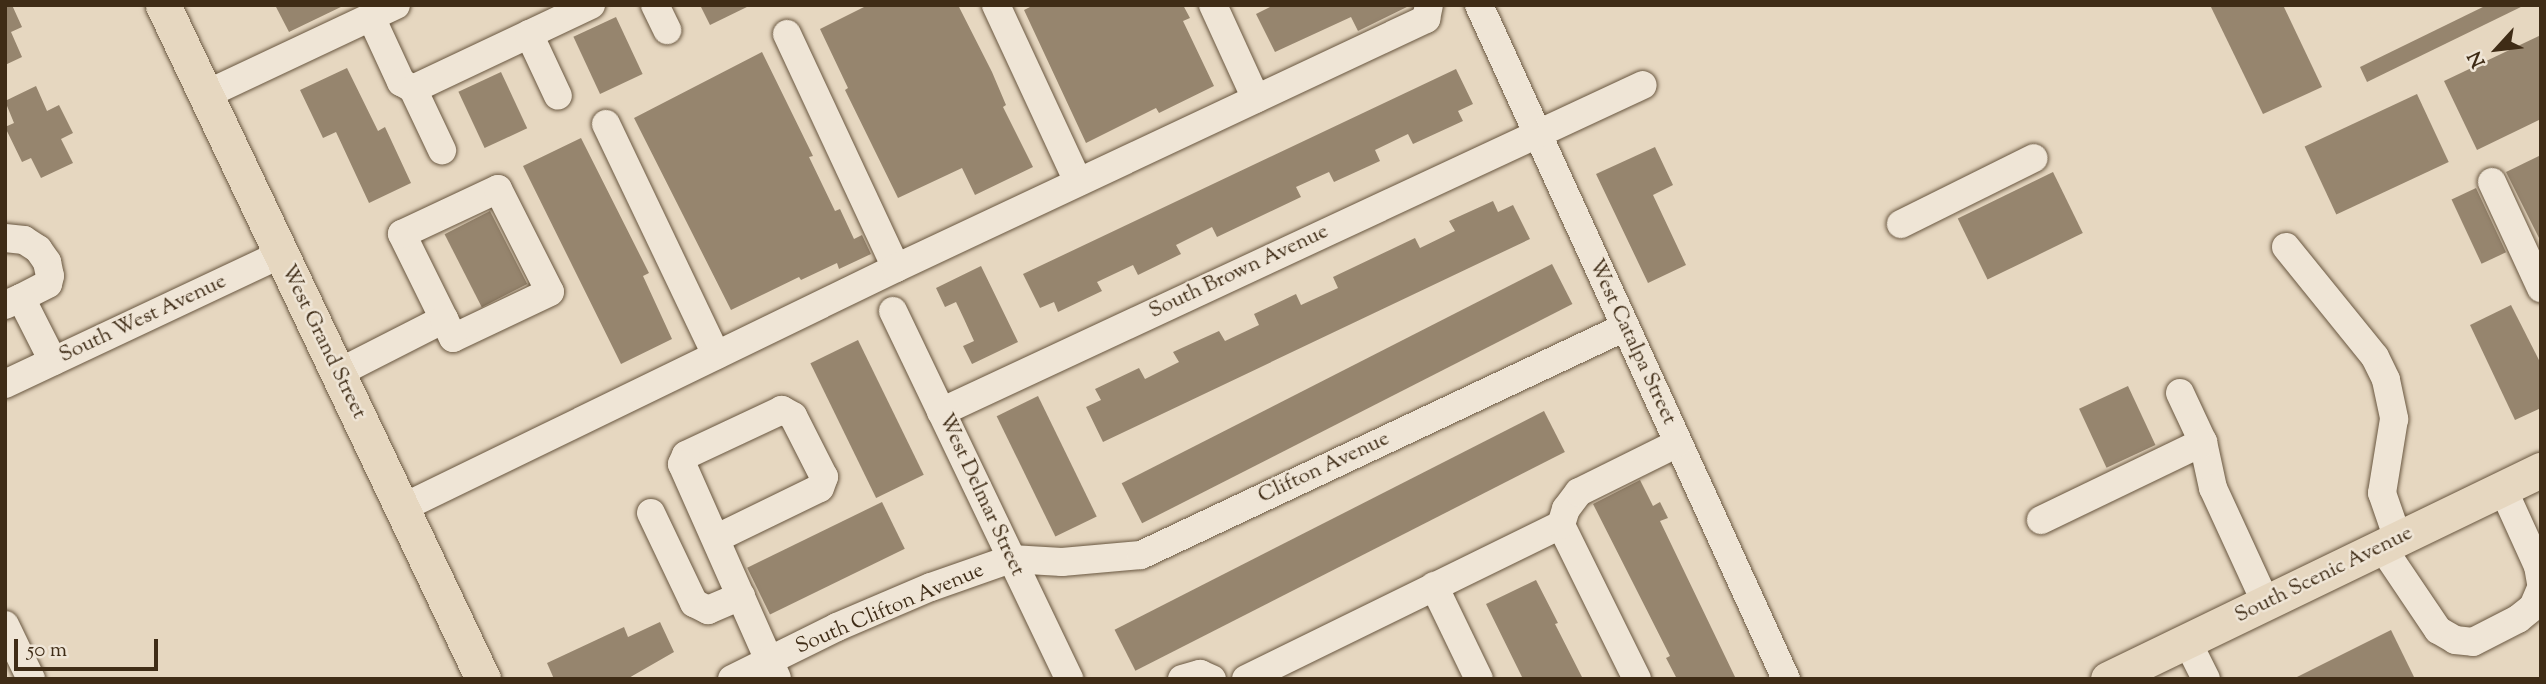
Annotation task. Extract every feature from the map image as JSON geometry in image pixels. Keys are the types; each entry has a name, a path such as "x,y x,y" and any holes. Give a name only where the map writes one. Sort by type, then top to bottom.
{"main road":[{"name":"West Grand Street","path":"163,5 483,679"},
{"name":"South Scenic Avenue","path":"2108,679 2541,470"}],"street":[{"path":"413,89 591,5"},
{"path":"996,5 1079,182"},
{"path":"1213,5 1256,99"},
{"path":"402,508 896,268 1426,19 1429,5"},
{"name":"West Catalpa Street","path":"1479,5 1786,679"},
{"path":"205,95 379,11 401,82 413,89 442,150"},
{"path":"529,34 558,96"},
{"path":"787,34 896,268"},
{"name":"South Brown Avenue","path":"941,412 1643,85"},
{"path":"606,124 716,355"},
{"path":"1901,224 2035,158"},
{"path":"2492,182 2541,288"},
{"path":"498,189 550,292 453,338 444,319 402,234 498,189"},
{"path":"5,238 24,240 38,249 47,262 50,276 48,284 13,302 53,361"},
{"path":"2286,247 2375,357 2386,380 2394,419 2382,492 2390,543 2438,630 2455,640 2473,642 2518,619 2533,607 2541,585 2538,566 2503,489"},
{"name":"South West Avenue","path":"5,384 281,254"},
{"name":"West Delmar Street","path":"893,311 1069,679"},
{"path":"338,373 444,319"},
{"name":"Clifton Avenue","path":"1011,559 1062,562 1141,555 1625,327"},
{"path":"2180,394 2203,442 2213,488 2266,603"},
{"path":"717,538 820,488 824,477 793,416 782,410 686,455 682,464 717,538 773,670"},
{"path":"2041,520 2203,442"},
{"path":"1637,679 1561,525 1566,509 1579,492 1678,443"},
{"path":"651,513 694,603 708,610 741,596"},
{"path":"1246,679 1561,525"},
{"name":"South Clifton Avenue","path":"732,679 773,670 837,627 931,587 1011,559"},
{"path":"1434,586 1479,679"},
{"path":"5,625 31,679"},
{"path":"2188,640 2206,679"},
{"path":"1182,679 1200,674 1212,679"}],"building":[{"path":"5,5 12,5 22,27 11,32 22,57 5,65"},
{"path":"275,5 345,5 289,32"},
{"path":"700,5 751,5 710,25"},
{"path":"868,5 958,5 992,72 1006,105 1003,107 1033,167 975,195 962,168 898,198 845,90 848,88 820,29"},
{"path":"1034,5 1183,5 1190,18 1183,21 1214,86 1159,113 1156,108 1086,143 1024,10"},
{"path":"1274,5 1411,5 1358,31 1351,17 1275,52 1256,14"},
{"path":"2210,5 2283,5 2322,87 2263,114"},
{"path":"2487,5 2525,5 2367,82 2360,67"},
{"path":"616,17 643,74 600,94 573,37"},
{"path":"2541,35 2541,119 2477,150 2444,81"},
{"path":"762,52 813,156 809,157 835,211 840,209 854,239 862,235 871,254 839,269 837,263 801,280 799,277 731,310 634,118"},
{"path":"347,68 378,131 385,127 411,183 369,203 336,132 323,138 300,90"},
{"path":"1456,69 1473,104 1458,111 1463,121 1413,144 1408,134 1375,150 1380,161 1334,182 1329,172 1296,187 1301,197 1217,237 1212,227 1176,245 1181,254 1138,275 1133,265 1097,282 1102,291 1058,312 1054,302 1040,308 1023,274"},
{"path":"501,72 527,128 485,148 458,92"},
{"path":"36,86 47,111 59,105 73,133 61,139 73,163 41,178 31,158 22,162 5,127 14,123 5,101"},
{"path":"2417,94 2449,162 2336,214 2305,146"},
{"path":"581,138 649,273 643,276 672,339 621,364 523,166"},
{"path":"1655,147 1673,185 1653,195 1686,265 1648,283 1596,174"},
{"path":"2541,155 2541,242 2506,172"},
{"path":"2053,172 2083,233 1988,280 1958,218"},
{"path":"2476,188 2506,252 2482,264 2452,199"},
{"path":"1493,201 1498,212 1513,205 1530,239 1103,442 1086,407 1101,400 1095,389 1139,368 1145,379 1179,362 1173,352 1219,331 1225,341 1259,325 1254,314 1296,294 1301,305 1338,288 1333,277 1415,238 1420,248 1455,231 1449,221"},
{"path":"490,211 527,284 482,307 445,234"},
{"path":"1552,264 1572,304 1142,523 1122,483"},
{"path":"981,266 1018,342 972,364 963,346 974,341 956,302 945,307 936,288"},
{"path":"2511,305 2541,364 2541,408 2515,420 2470,325"},
{"path":"858,340 924,475 876,498 810,363"},
{"path":"2128,386 2155,445 2107,468 2079,409"},
{"path":"1038,396 1097,516 1055,537 997,416"},
{"path":"1544,411 1565,452 1135,671 1115,630"},
{"path":"1640,480 1653,506 1660,502 1668,518 1660,521 1736,679 1677,679 1666,658 1670,656 1593,504"},
{"path":"882,502 905,549 770,614 747,568"},
{"path":"1536,580 1583,679 1523,679 1486,604"},
{"path":"660,622 674,652 627,679 554,679 547,663 624,627 628,637"},
{"path":"2391,630 2415,679 2293,679"}]}
